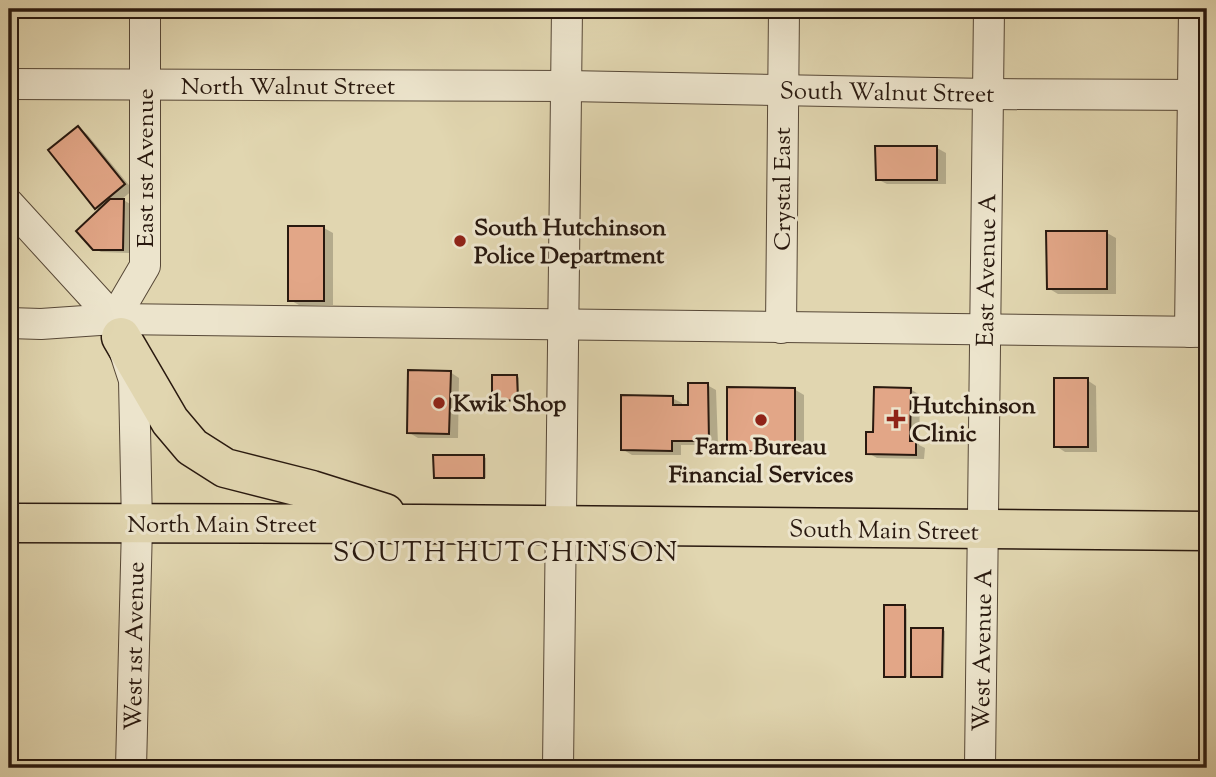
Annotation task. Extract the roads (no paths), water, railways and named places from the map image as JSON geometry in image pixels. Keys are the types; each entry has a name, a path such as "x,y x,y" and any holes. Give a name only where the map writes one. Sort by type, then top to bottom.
{"main road":[{"path":"118,328 170,421 192,447 225,468 312,489 421,524"},
{"name":"North Main Street","path":"9,523 561,526"},
{"name":"South Main Street","path":"561,526 1207,531"}],"street":[{"name":"East 1st Avenue","path":"118,328 145,266 145,9"},
{"path":"558,768 567,9"},
{"name":"Crystal East","path":"781,328 784,9"},
{"name":"East Avenue A","path":"984,531 989,9"},
{"path":"9,323 118,328 563,323 1198,332 1200,94 1194,9"},
{"name":"North Walnut Street","path":"9,84 566,86"},
{"name":"South Walnut Street","path":"566,86 989,94 1200,94"},
{"path":"9,204 118,328"},
{"name":"West 1st Avenue","path":"118,328 134,380 137,525 131,768"},
{"name":"West Avenue A","path":"980,768 984,531"}],"place":[{"name":"South Hutchinson Police Department","path":"460,241"},
{"name":"Kwik Shop","path":"439,403"},
{"name":"Hutchinson Clinic","path":"896,419"},
{"name":"Farm Bureau Financial Services","path":"761,420"}],"district":[{"name":"SOUTH HUTCHINSON","path":"506,551"}]}
